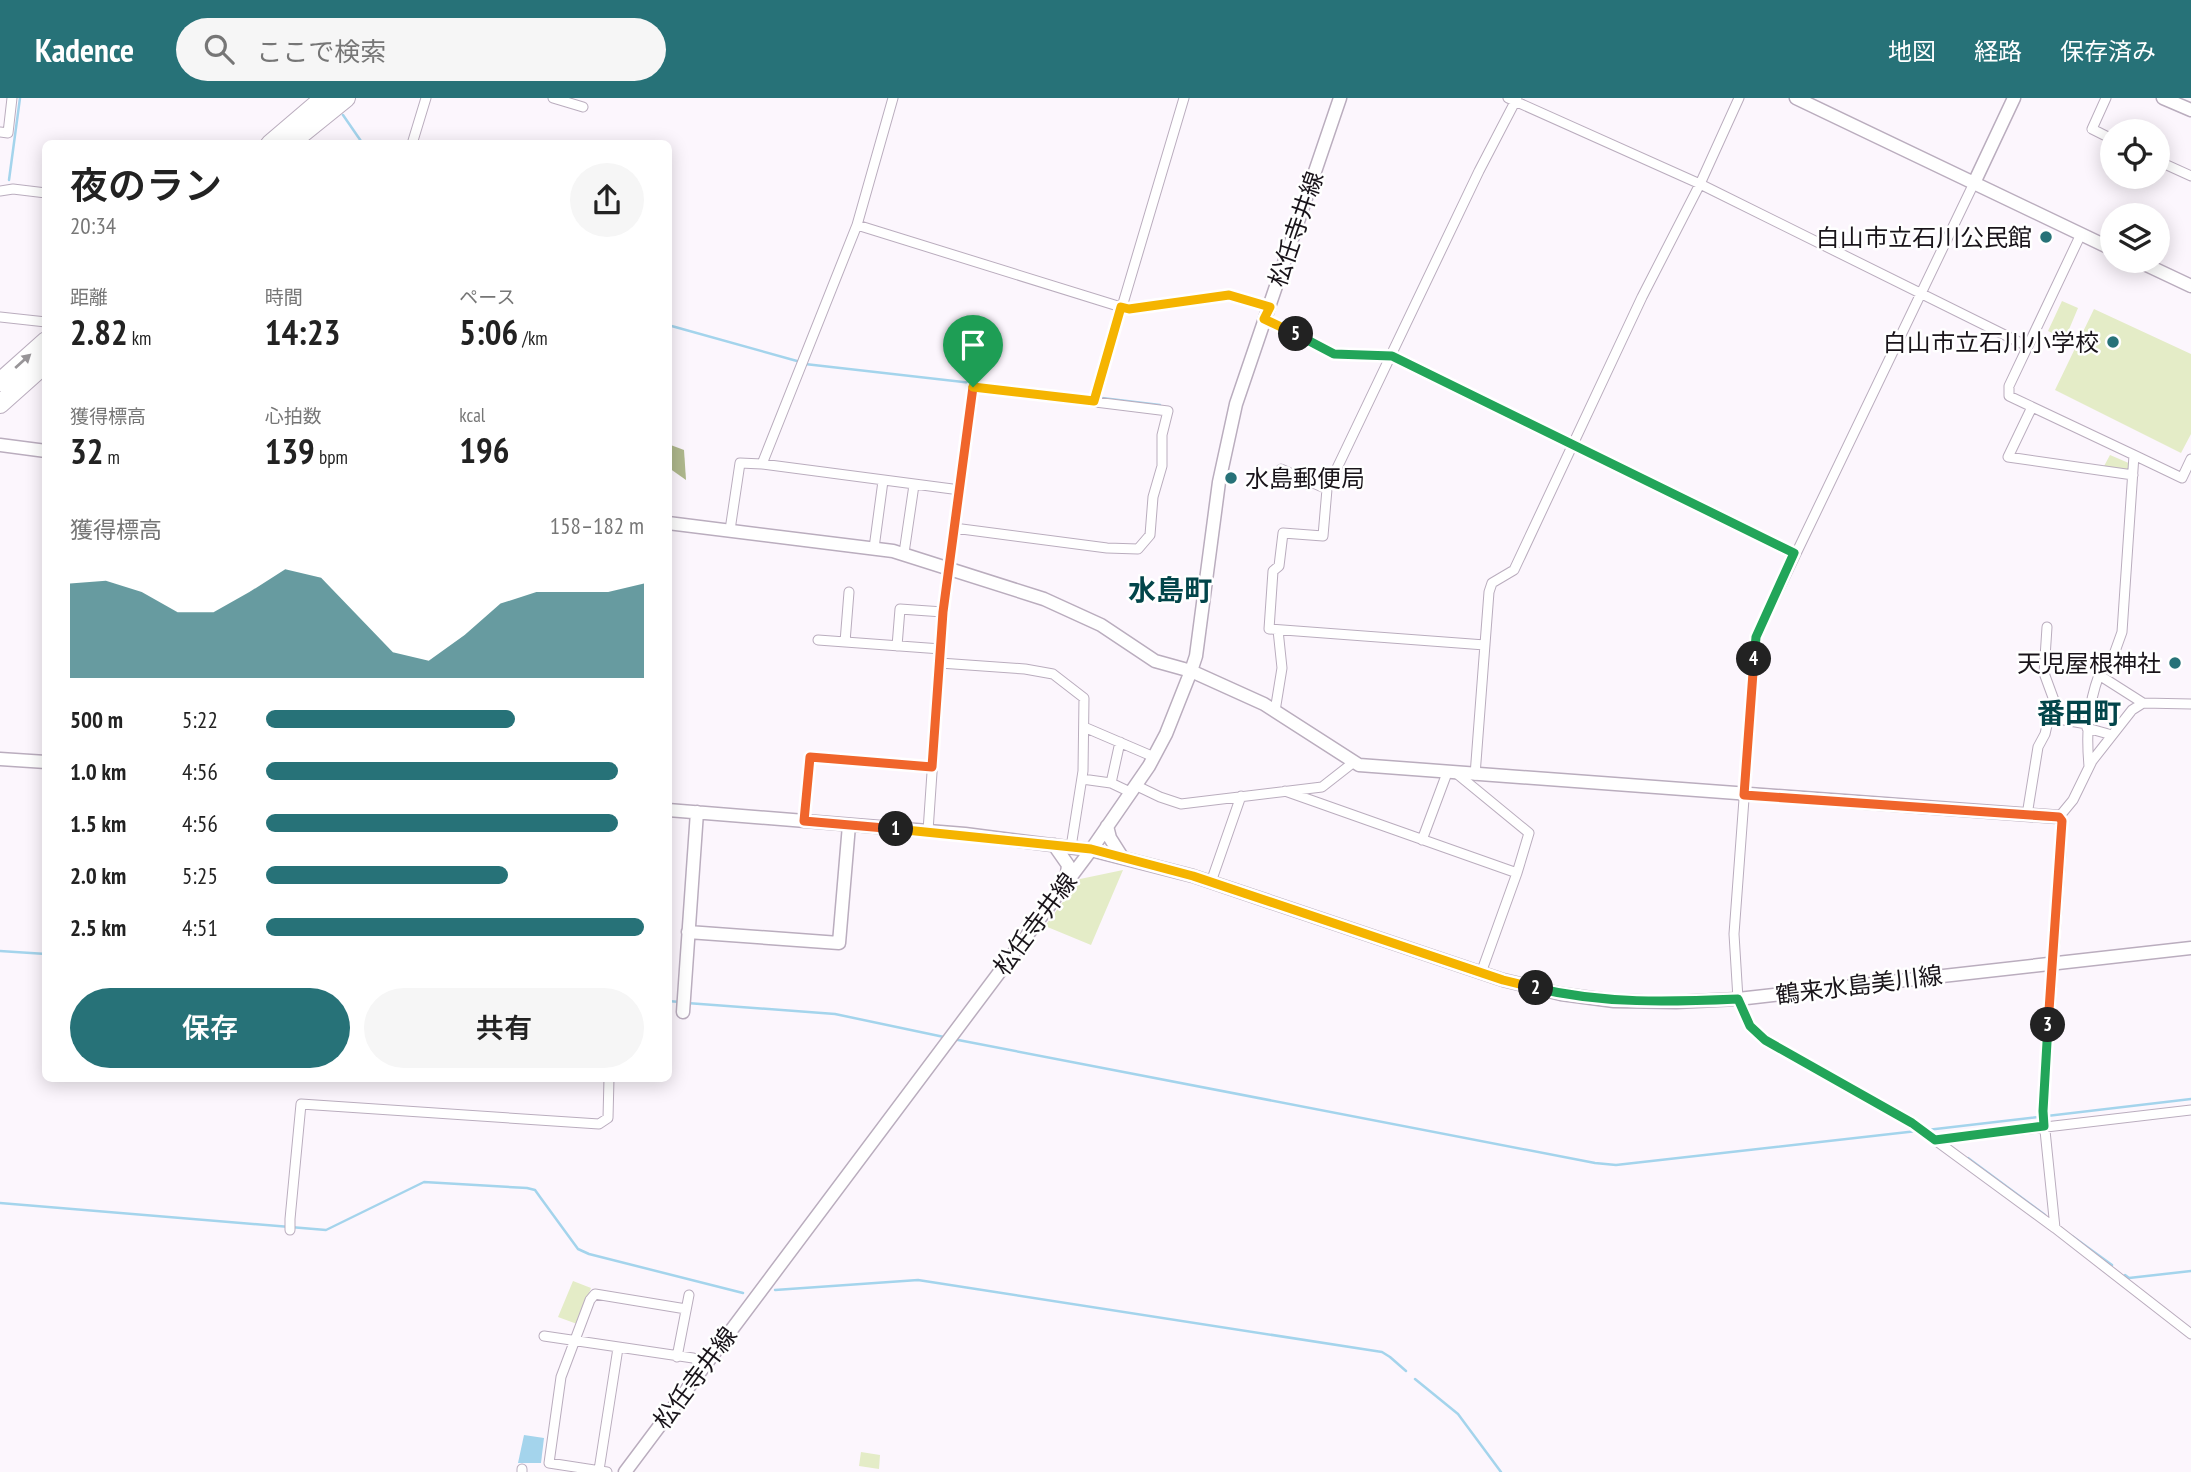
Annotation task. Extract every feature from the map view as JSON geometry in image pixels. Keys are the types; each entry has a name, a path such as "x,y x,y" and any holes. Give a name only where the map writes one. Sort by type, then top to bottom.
{"highway":[{"path":"275,140 324,98"},
{"path":"294,140 346,98"},
{"path":"0,382 42,345"},
{"path":"0,404 42,367"}],"main road":[{"name":"松任寺井線","path":"625,1472 1091,849 1154,757 1166,734 1196,656 1219,482 1236,404 1340,98"},
{"path":"1796,98 2100,243"},
{"path":"1974,183 2014,98"},
{"path":"2163,98 2191,110"},
{"path":"2163,273 2191,286"},
{"path":"0,445 42,450"},
{"path":"672,523 904,554 1044,599 1101,625 1155,661 1191,671 1231,688 1275,711 1354,762 1371,768 2059,817"},
{"path":"0,759 42,762"},
{"name":"鶴来水島美川線","path":"672,810 928,831 1091,849 1212,882 1482,973 1561,994 1614,1001 1738,999 2191,948"},
{"path":"683,1006 697,813"},
{"path":"688,932 839,943 849,825"},
{"path":"1107,826 1110,838 1122,857"},
{"path":"1054,845 1068,865 1066,883"}],"street":[{"path":"0,132 8,132 12,98"},
{"path":"413,140 426,98"},
{"path":"553,98 583,107"},
{"path":"762,464 857,225 893,98"},
{"path":"1094,401 1184,98"},
{"path":"1475,775 1489,592 1492,583 1514,570 1739,98"},
{"path":"2100,133 2092,129 2106,98"},
{"path":"1485,645 1269,629 1273,571 1279,566 1283,533 1323,536 1328,489 1514,99 1700,184 2027,346"},
{"path":"2170,166 2191,176"},
{"path":"1974,183 1794,553 1756,637 1734,914 1738,999 1750,1026 1765,1040 1916,1126 2055,1228 2191,1334"},
{"path":"0,191 13,189 42,193"},
{"path":"857,225 1129,309 1229,295 1267,313 1334,354 1392,356 1794,553"},
{"path":"2081,234 2009,386 2009,396 2182,478 2191,459"},
{"path":"0,317 42,322"},
{"path":"928,831 943,612 954,528 960,490 973,387 1168,411 1162,435 1162,466 1153,497 1150,535 1138,549 1107,548 954,528"},
{"path":"2032,407 2008,457 2133,475"},
{"path":"2089,768 2087,726 2091,696 2099,675 2113,657 2122,632 2134,455"},
{"path":"730,530 740,463 960,490"},
{"path":"1281,469 1328,489"},
{"path":"874,548 883,481"},
{"path":"904,554 914,485"},
{"path":"845,642 849,592"},
{"path":"897,646 900,609 943,612"},
{"path":"2027,815 2038,747 2048,721 2052,718 2055,703 2044,673 2048,627"},
{"path":"1275,711 1282,668 1278,630"},
{"path":"818,640 941,649"},
{"path":"940,663 1025,669 1053,674 1084,698 1082,779 1072,847"},
{"path":"2099,675 2143,703 2191,704"},
{"path":"2055,1228 2043,1119 2061,852 2062,821 2059,817 2073,800 2089,768 2112,736 2132,710 2143,703"},
{"path":"2052,718 2087,726 2112,736"},
{"path":"1084,727 1154,757"},
{"path":"1111,783 1120,742"},
{"path":"804,821 810,757 932,767"},
{"path":"1082,779 1111,783 1181,804 1322,787 1354,762"},
{"path":"1422,840 1452,773 1529,833 1482,973"},
{"path":"1285,791 1517,873"},
{"path":"1212,882 1241,796"},
{"path":"290,1227 301,1104 600,1124 608,1118 609,1082"},
{"path":"1932,1138 2043,1119 2191,1110"},
{"path":"618,1348 603,1471 549,1463 561,1377 590,1300 595,1294 686,1309"},
{"path":"677,1357 689,1295"},
{"path":"544,1336 693,1358 704,1365"}],"green space":[{"path":"2062,301 2078,308 2065,339 2048,331"},
{"path":"2094,309 2191,354 2191,434 2181,453 2055,390"},
{"path":"672,446 684,450 686,480 672,470"},
{"path":"2110,455 2131,464 2130,472 2103,468"},
{"path":"1123,870 1091,945 1045,926 1080,879"},
{"path":"573,1281 591,1288 577,1324 558,1317"},
{"path":"861,1452 880,1455 879,1469 859,1466"}],"water":[{"path":"524,1435 544,1438 541,1463 518,1463"}],"waterway":[{"path":"9,180 20,98"},
{"path":"343,115 360,140"},
{"path":"672,326 797,361"},
{"path":"805,364 1059,393"},
{"path":"1102,398 1160,405"},
{"path":"0,951 42,954"},
{"path":"672,1001 680,1002"},
{"path":"687,1003 835,1014 944,1037"},
{"path":"953,1039 1595,1163 1616,1165 1917,1131"},
{"path":"1927,1130 2191,1099"},
{"path":"1968,1158 2045,1215"},
{"path":"0,1203 326,1230 424,1182 527,1188 535,1190 578,1249 743,1293"},
{"path":"2072,1236 2112,1265"},
{"path":"2125,1275 2129,1278 2191,1271"},
{"path":"775,1290 918,1280 1382,1352 1406,1371"},
{"path":"1415,1379 1458,1414 1501,1472"}],"place":[{"name":"白山市立石川公民館","path":"2046,237"},
{"name":"白山市立石川小学校","path":"2113,342"},
{"name":"水島郵便局","path":"1231,478"},
{"name":"天児屋根神社","path":"2175,663"}],"district":[{"name":"水島町","path":"1170,589"},
{"name":"番田町","path":"2079,712"}],"route":[{"path":"1229,295 1270,307 1264,319 1334,354 1392,356 1794,553 1756,637 1744,795 2059,817 2062,821 2061,852 2052,963 2044,1126 1935,1140 1912,1123 1765,1040 1750,1026 1738,999 1614,1001 1561,994 1503,980 1193,876 1091,849 965,834 804,821 810,757 932,767 943,612 973,387 1094,401 1121,307 1129,309 1229,295"}]}
